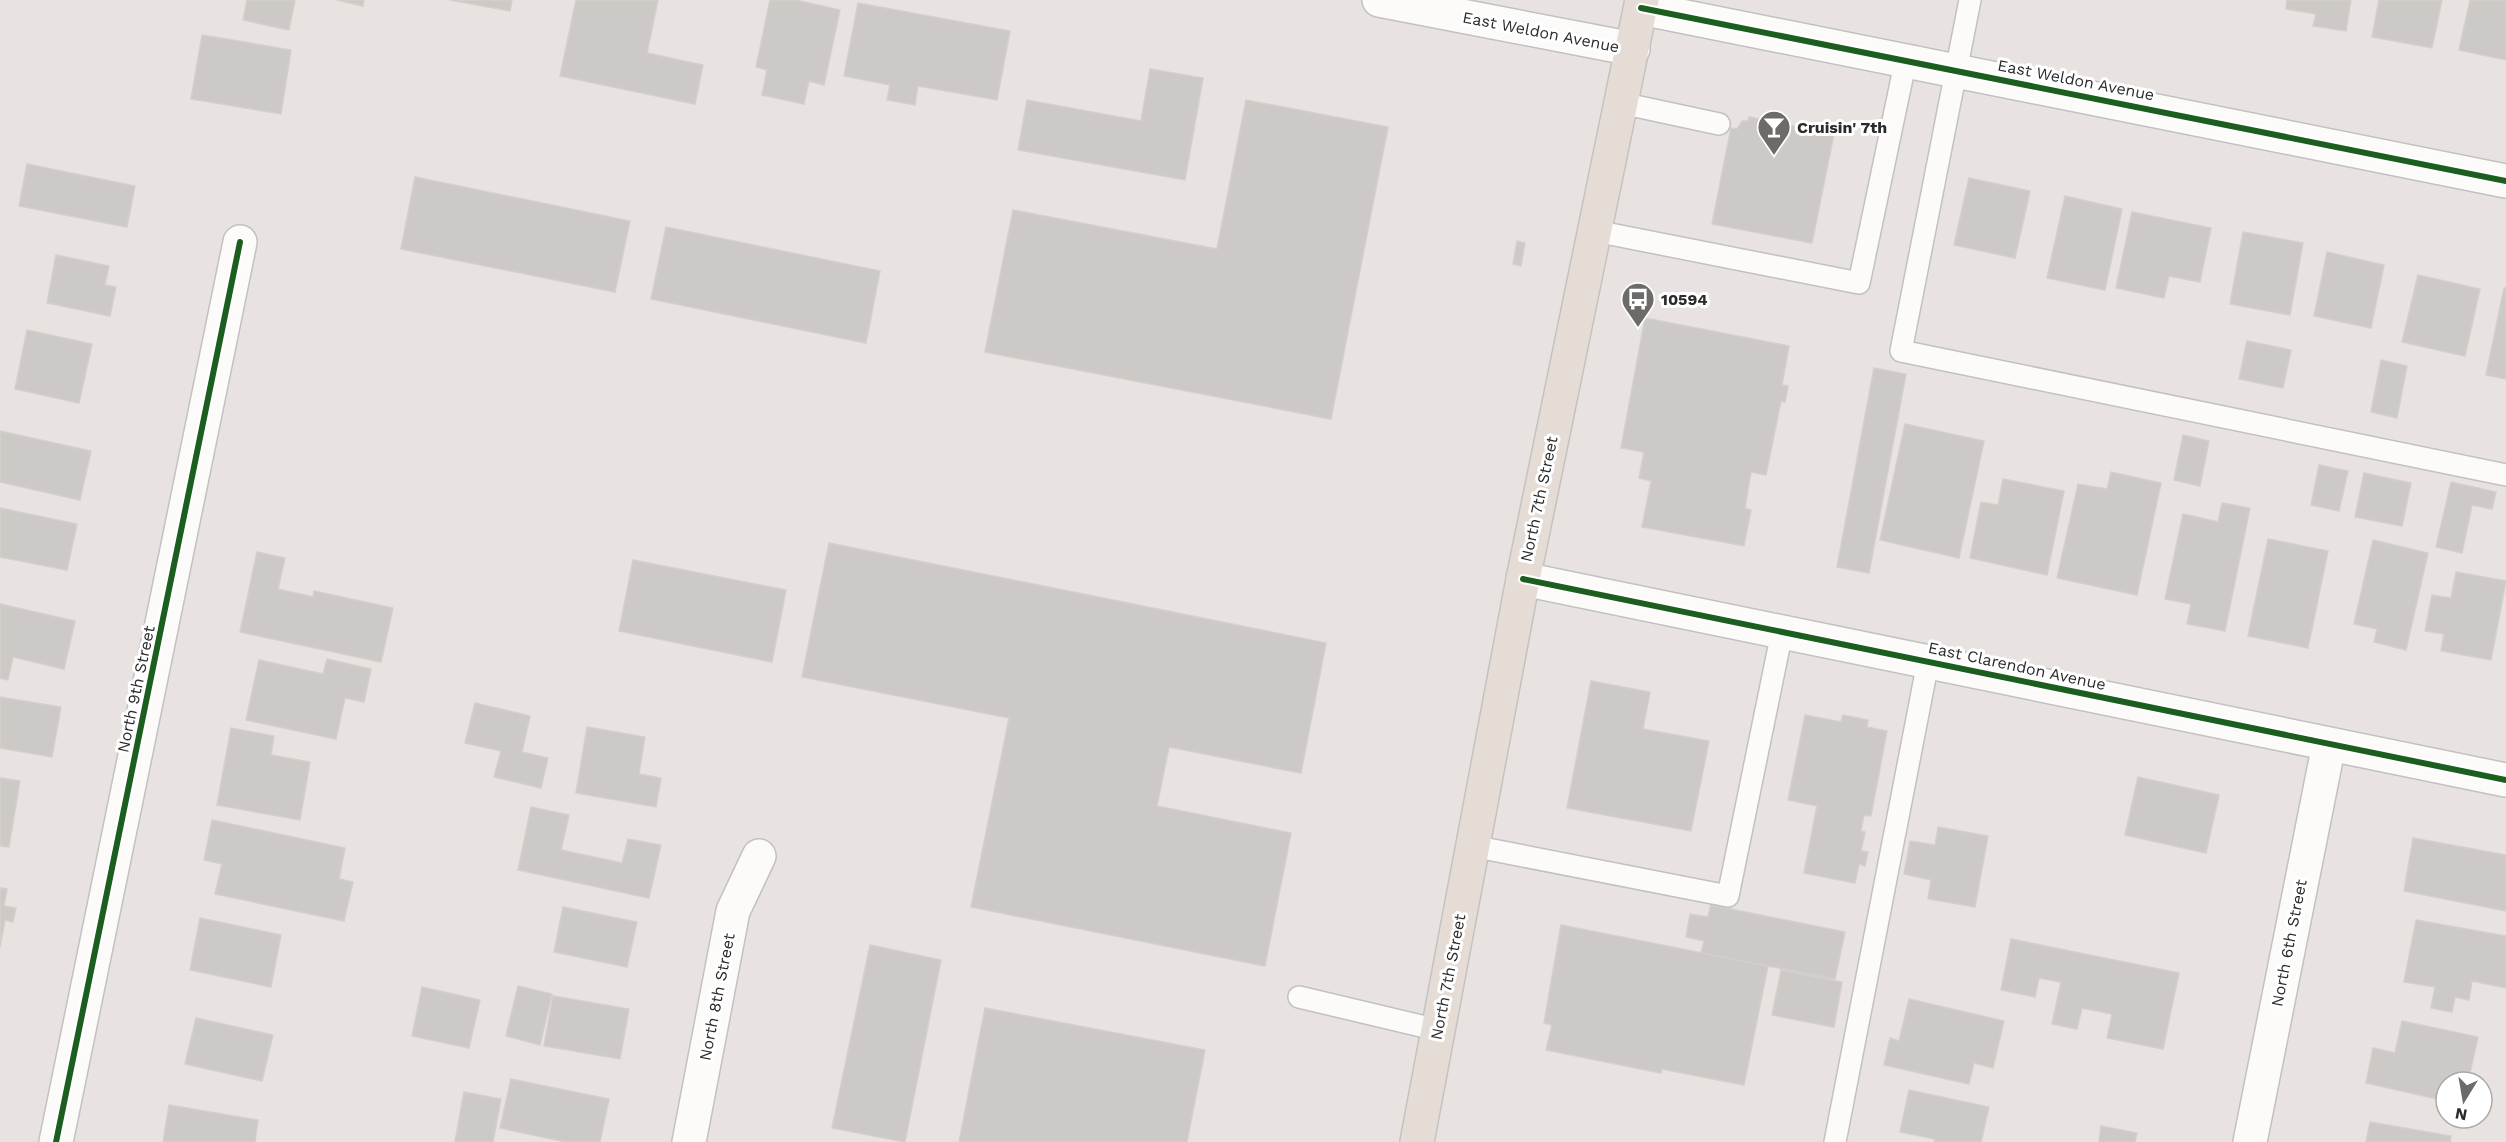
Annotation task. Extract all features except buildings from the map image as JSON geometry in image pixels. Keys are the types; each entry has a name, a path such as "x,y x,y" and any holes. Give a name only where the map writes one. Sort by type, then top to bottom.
{"main road":[{"name":"North 7th Street","path":"1417,1142 1522,579 1642,4"}],"street":[{"name":"East Weldon Avenue","path":"1379,0 1633,49"},
{"name":"East Weldon Avenue","path":"1642,4 2506,181"},
{"name":"North 9th Street","path":"56,1142 240,242"},
{"name":"East Clarendon Avenue","path":"1522,579 2506,780"},
{"name":"North 6th Street","path":"2250,1142 2330,744"},
{"name":"North 8th Street","path":"690,1142 733,911 759,856"}],"lane":[{"path":"1970,0 1901,351 2506,476"},
{"path":"1595,231 1859,283 1906,59"},
{"path":"1621,104 1719,124"},
{"path":"1472,846 1728,896 1782,632"},
{"path":"1835,1142 1928,662"},
{"path":"1299,997 1438,1030"}],"cycle path":[{"path":"1641,8 2506,181"},
{"path":"56,1142 240,242"},
{"path":"1523,579 2506,780"}],"place":[{"name":"Cruisin' 7th","path":"1774,156"},
{"name":"10594","path":"1638,328"}]}
